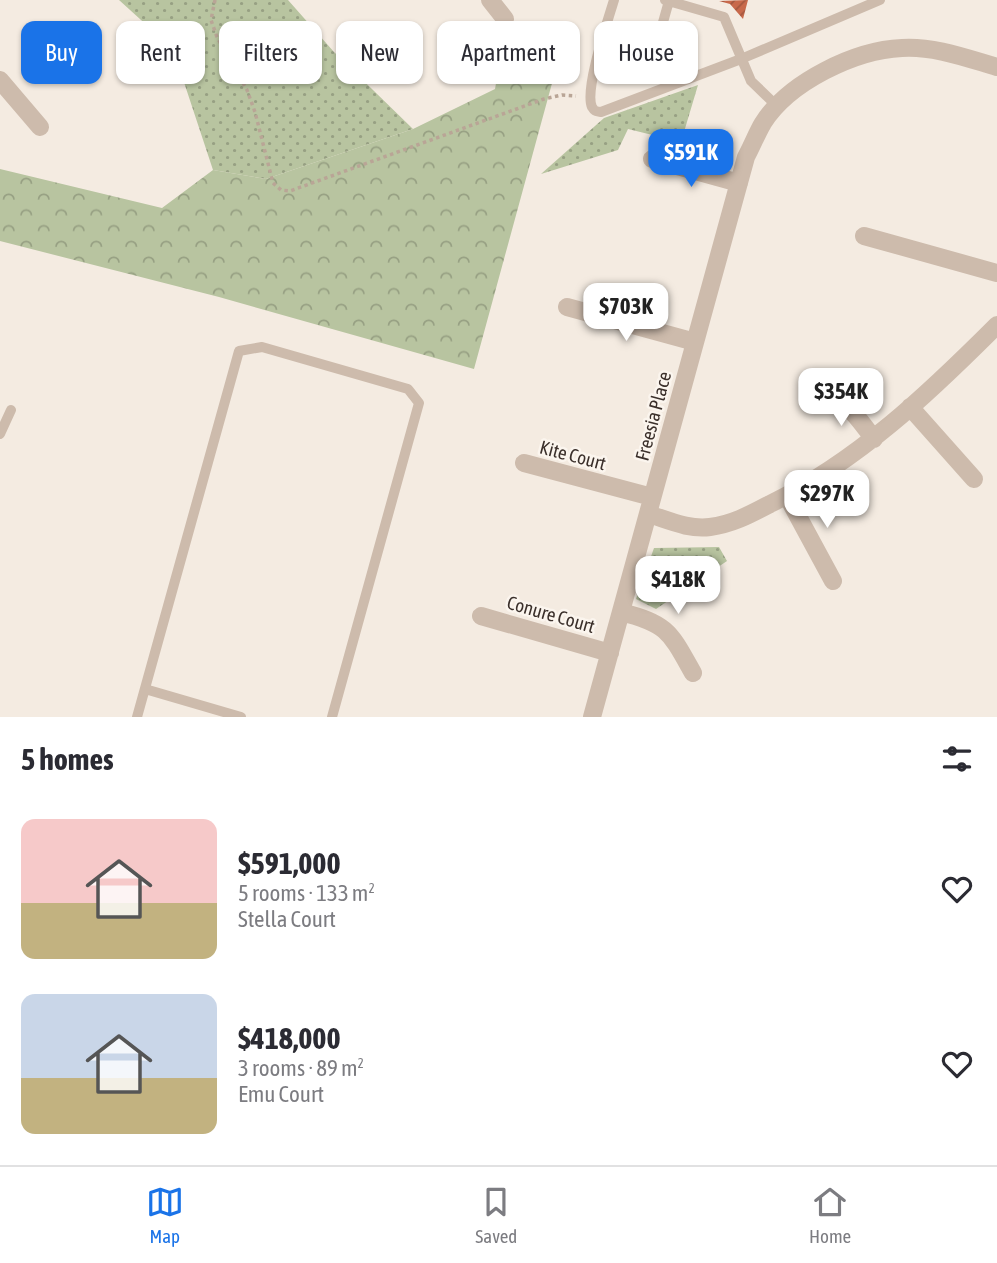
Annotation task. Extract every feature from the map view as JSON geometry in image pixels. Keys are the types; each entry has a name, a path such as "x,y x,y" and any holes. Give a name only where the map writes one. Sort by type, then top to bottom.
{"street":[{"path":"490,0 505,19"},
{"name":"Freesia Place","path":"592,717 746,157 764,121 820,73 860,56 902,48 939,51 997,67"},
{"path":"0,80 40,127"},
{"path":"652,159 739,183"},
{"path":"864,236 997,273"},
{"path":"567,307 695,342"},
{"name":"Kite Court","path":"524,463 650,506 688,526 708,527 735,522 787,496 874,439 997,325"},
{"path":"824,393 837,397 848,405 874,439"},
{"path":"910,407 974,479"},
{"path":"787,496 833,581"},
{"path":"621,612 647,619 672,636 693,673"},
{"name":"Conure Court","path":"481,616 610,653"}],"lane":[{"path":"608,21 614,0"},
{"path":"594,73 591,105 601,112 741,59 880,0"},
{"path":"662,21 667,1 724,17 751,81 783,102"},
{"path":"137,717 239,351 262,347 408,389 419,402 332,717"},
{"path":"0,434 10,410"},
{"path":"145,689 241,717"}],"path":[{"path":"215,0 211,20 217,37 247,90 273,184 281,190 290,191 562,94 579,97 591,105"}],"green space":[{"path":"119,0 288,0 307,21 219,21 219,84 322,84 322,38 336,54 336,84 367,84 413,129 266,179 213,170 185,84 205,84 205,21 142,21"},
{"path":"496,84 552,84 474,369 219,297 0,241 0,169 162,208 213,170 266,179 413,129 495,89"},
{"path":"698,85 681,142 628,129 618,150 541,174 604,118"},
{"path":"719,547 727,561 656,609 636,599 654,548"}],"building":[{"path":"748,0 743,19 730,4 719,1"}]}
